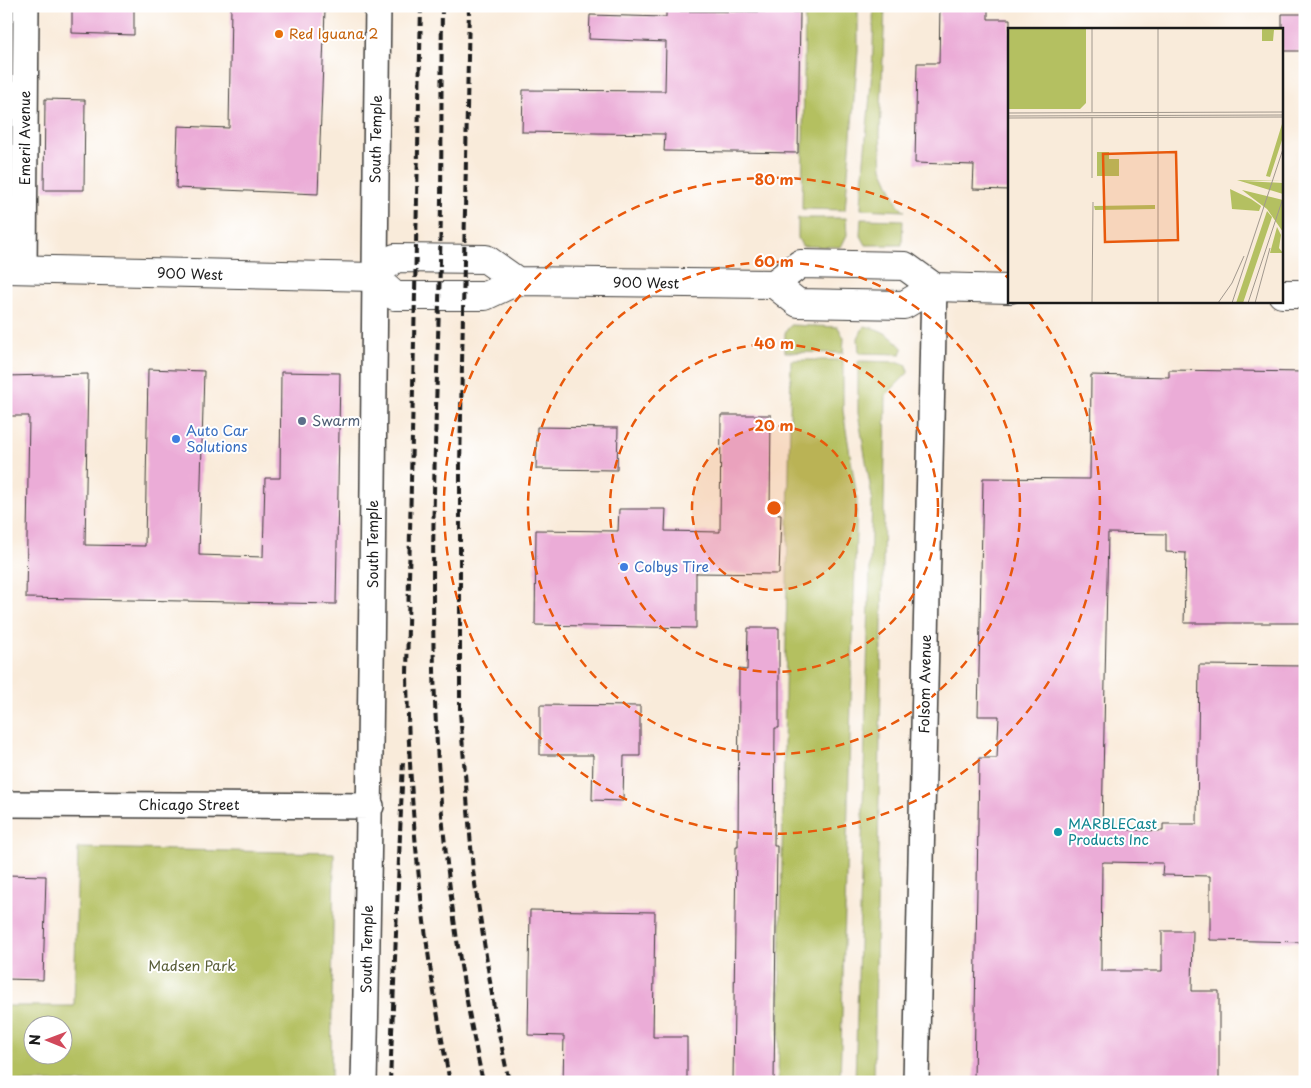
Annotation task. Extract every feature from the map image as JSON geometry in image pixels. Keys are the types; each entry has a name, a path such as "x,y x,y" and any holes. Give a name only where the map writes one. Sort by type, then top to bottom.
{"main road":[{"path":"374,277 395,258 486,258 517,281"},
{"path":"934,287 905,266 800,264 774,284 798,303 904,305 934,287 1008,289"},
{"name":"900 West","path":"15,269 374,277 395,296 485,296 517,281 774,284"},
{"path":"1284,294 1305,294"}],"street":[{"name":"Emeril Avenue","path":"15,269 26,6"},
{"name":"South Temple","path":"364,1082 371,806 374,277 378,6"},
{"name":"Folsom Avenue","path":"916,1082 934,287"},
{"name":"Chicago Street","path":"6,804 371,806"}],"green space":[{"path":"805,6 858,6 858,51 845,210 802,209"},
{"path":"873,6 885,6 880,134 882,168 898,204 905,211 861,209 873,57"},
{"path":"798,218 846,218 847,235 841,247 802,246 798,238"},
{"path":"861,219 903,220 902,245 866,245 860,234"},
{"path":"790,325 838,327 844,338 843,353 785,352 785,333"},
{"path":"864,326 881,331 895,340 903,349 901,354 859,353 858,338"},
{"path":"791,360 843,360 843,411 857,497 840,1082 778,1082"},
{"path":"858,361 899,362 907,365 908,373 886,395 874,1082 855,1082 872,497 858,413"},
{"name":"Madsen Park","path":"78,848 334,853 331,1082 6,1082 6,1006 74,1006"}],"building":[{"path":"72,6 134,6 134,35 72,33"},
{"path":"940,6 988,6 988,19 1010,19 1010,28 1008,28 1008,190 973,189 974,165 915,163 917,63 939,63"},
{"path":"231,7 325,10 318,194 176,188 178,126 229,128"},
{"path":"666,11 800,12 798,153 664,151 665,134 522,132 523,90 665,91 666,42 589,39 590,15 666,17"},
{"path":"1282,14 1304,14 1304,51 1284,51 1284,28 1282,28"},
{"path":"45,99 85,100 84,190 44,190"},
{"path":"148,369 204,371 199,555 263,557 265,478 280,478 281,372 340,373 336,604 26,598 29,416 6,416 6,376 88,374 85,545 145,546"},
{"path":"1169,370 1305,372 1305,623 1184,623 1186,553 1166,552 1166,534 1108,533 1102,829 1163,831 1163,824 1197,824 1199,665 1305,666 1305,942 1210,940 1210,876 1162,875 1163,863 1104,862 1102,863 1101,971 1162,971 1162,931 1193,931 1192,991 1219,991 1219,1082 974,1081 979,758 997,758 999,716 978,716 983,478 1090,479 1091,375 1169,377"},
{"path":"721,415 771,415 770,513 781,514 779,574 696,573 696,628 535,625 536,530 618,531 619,509 666,509 665,531 720,532"},
{"path":"537,427 618,428 617,470 536,469"},
{"path":"748,628 779,628 779,728 775,728 774,846 777,846 774,1082 733,1082 736,846 738,846 739,669 747,670"},
{"path":"540,705 640,706 640,756 624,756 623,801 592,800 593,755 540,755"},
{"path":"6,875 46,876 43,980 6,979"},
{"path":"530,910 655,912 653,1037 687,1037 687,1082 563,1082 564,1036 528,1035"}],"railway":[{"path":"421,6 407,674 408,726 414,828 425,930 440,1031 450,1082"},
{"path":"442,6 441,229 433,532 436,735 448,873 457,943 483,1082"},
{"path":"469,6 460,466 460,712 473,871 495,1014 509,1082"},
{"path":"390,1082 403,760"}],"place":[{"name":"Red Iguana 2","path":"279,34"},
{"name":"Swarm","path":"302,421"},
{"name":"Auto Car Solutions","path":"176,439"},
{"name":"Colbys Tire","path":"624,567"},
{"name":"MARBLECast Products Inc","path":"1058,832"}]}
